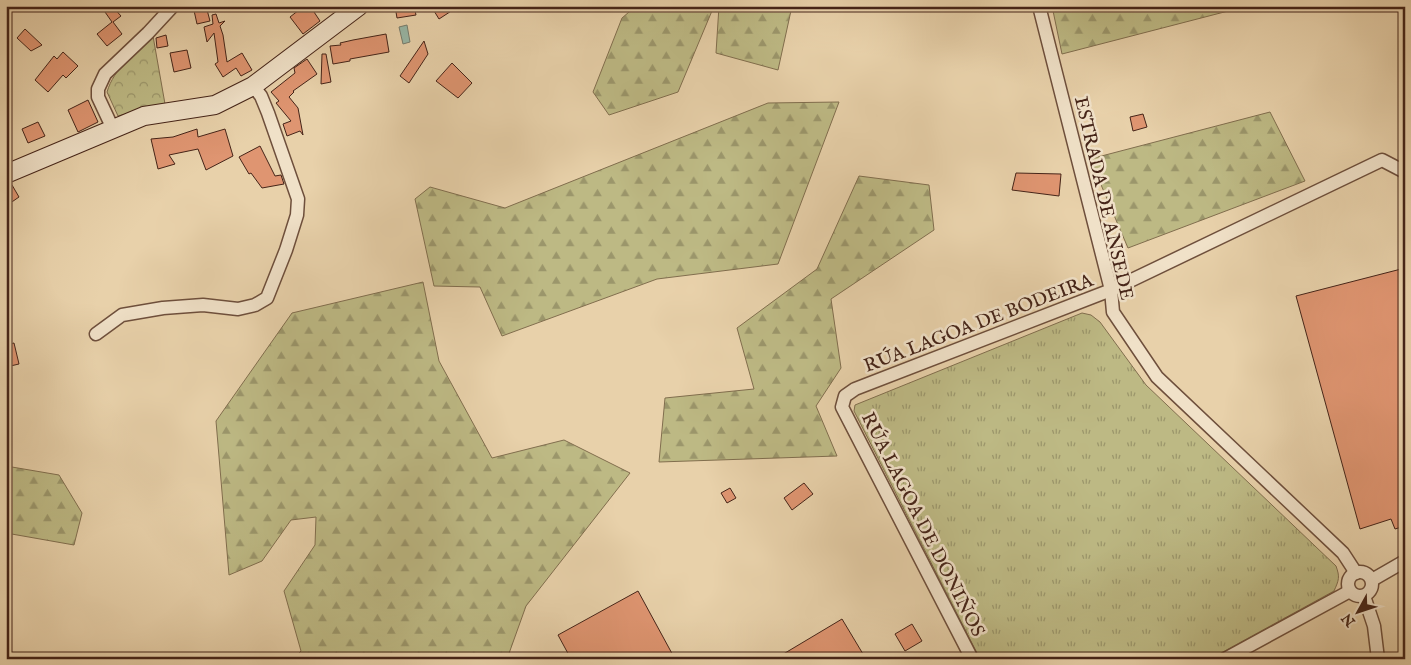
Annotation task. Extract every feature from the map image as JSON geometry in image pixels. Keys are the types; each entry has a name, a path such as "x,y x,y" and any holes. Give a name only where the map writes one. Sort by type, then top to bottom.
{"main road":[{"path":"6,174 144,116 215,105 253,86 359,6"}],"street":[{"path":"113,129 98,98 98,89 105,74 173,6"},
{"name":"ESTRADA DE ANSEDE","path":"1039,6 1112,290 1113,312 1157,377 1342,553 1356,573"},
{"path":"96,334 122,315 162,308 203,305 238,309 254,305 267,298 286,250 297,215 298,198 261,96 253,86"},
{"name":"RÚA LAGOA DE BODEIRA","path":"842,407 845,396 855,389 1112,290 1382,160 1405,172"},
{"name":"RÚA LAGOA DE DONIÑOS","path":"842,407 972,659"},
{"path":"1372,580 1405,561"},
{"path":"1364,572 1372,580 1372,588 1364,596 1357,596 1350,591 1348,581 1356,573 1364,572"},
{"path":"1225,659 1350,591"},
{"path":"1364,596 1374,626 1378,659"}],"green space":[{"path":"636,6 714,6 678,92 609,115 593,92 622,18"},
{"path":"719,6 792,6 778,70 716,53"},
{"path":"1052,6 1231,6 1232,10 1062,54"},
{"path":"153,36 165,104 118,116 107,92 110,83 126,61"},
{"path":"839,102 778,264 657,279 502,336 480,287 434,286 415,199 430,187 505,208 768,103"},
{"path":"1270,112 1305,181 1128,248 1090,159"},
{"path":"859,176 929,185 934,230 831,299 841,368 816,406 837,456 659,462 665,398 754,389 737,328 817,269"},
{"path":"423,282 439,361 492,458 564,440 630,473 526,606 507,659 293,659 301,651 284,591 315,545 316,517 291,520 262,561 229,575 216,421 292,313"},
{"path":"1082,313 1091,315 1100,322 1146,385 1336,566 1338,579 1334,591 1210,659 980,659 854,411 855,405"},
{"path":"6,466 59,475 82,513 74,545 6,533"}],"water":[{"path":"407,25 410,42 403,44 399,27"}],"building":[{"path":"112,6 121,16 113,22 122,34 107,46 97,34 112,22 105,12"},
{"path":"193,6 206,6 210,21 197,24"},
{"path":"304,6 310,6 320,21 303,34 290,17"},
{"path":"395,6 414,6 416,15 397,18"},
{"path":"431,6 459,6 439,19"},
{"path":"216,14 219,23 225,21 220,26 227,62 242,53 252,70 241,76 236,68 223,77 215,64 218,62 214,33 207,42 204,27 213,24 212,15"},
{"path":"25,29 42,45 31,51 17,38"},
{"path":"386,34 389,52 333,64 330,46"},
{"path":"166,35 168,46 157,48 156,38"},
{"path":"424,41 428,54 409,83 400,76"},
{"path":"187,50 191,68 174,72 170,53"},
{"path":"63,52 78,66 66,78 63,75 48,92 35,80 54,56 57,59"},
{"path":"322,54 326,54 331,82 321,84"},
{"path":"307,59 317,74 293,91 289,97 298,108 303,135 300,131 287,136 283,124 291,121 276,103 279,101 271,92 295,73 294,68"},
{"path":"452,63 472,83 458,98 436,81"},
{"path":"88,100 98,122 78,132 68,110"},
{"path":"1143,114 1147,127 1133,131 1130,117"},
{"path":"38,122 45,136 28,143 22,129"},
{"path":"197,129 198,137 225,129 233,156 206,170 198,149 169,155 175,164 158,169 151,139 173,137"},
{"path":"260,146 275,176 281,175 284,184 262,188 251,173 249,174 239,157"},
{"path":"1016,173 1061,174 1059,196 1012,190"},
{"path":"12,185 19,197 6,206 6,188"},
{"path":"1405,268 1405,526 1395,529 1391,519 1360,529 1296,296"},
{"path":"14,343 19,364 6,367 6,345"},
{"path":"804,483 813,494 792,510 784,498"},
{"path":"730,488 736,498 727,503 721,493"},
{"path":"638,591 675,659 571,659 558,635"},
{"path":"842,619 866,659 775,659"},
{"path":"912,624 922,641 905,651 895,634"}]}
